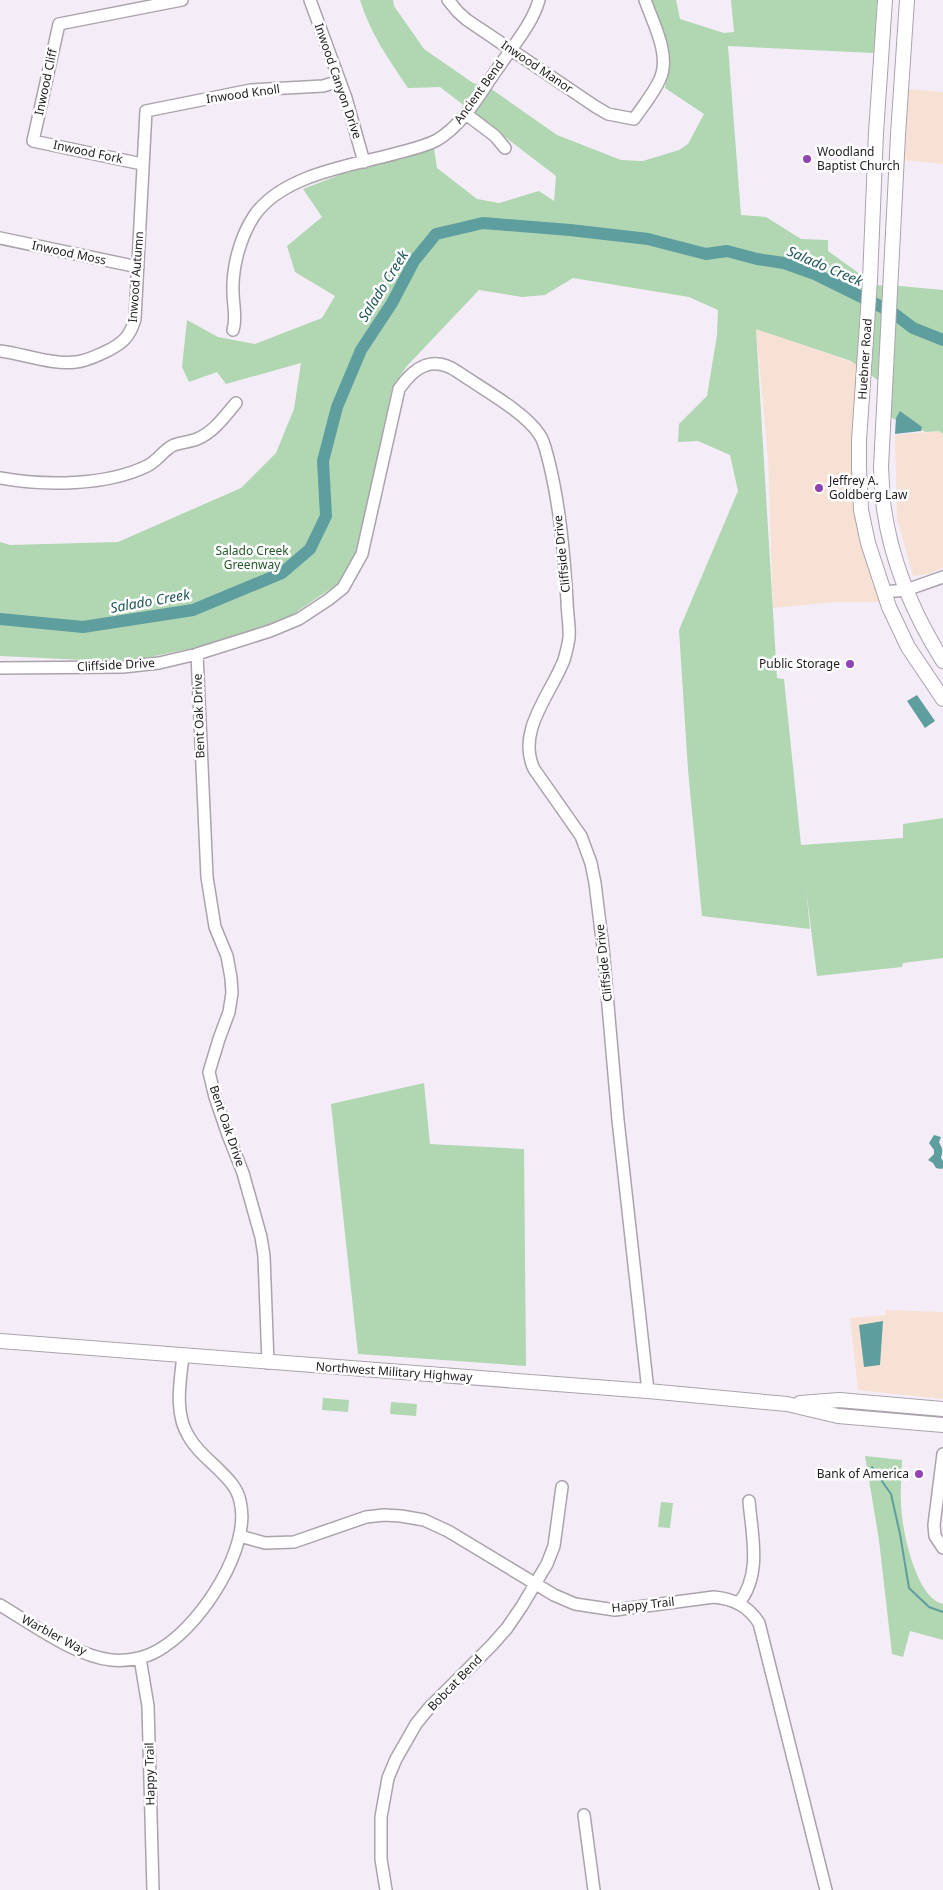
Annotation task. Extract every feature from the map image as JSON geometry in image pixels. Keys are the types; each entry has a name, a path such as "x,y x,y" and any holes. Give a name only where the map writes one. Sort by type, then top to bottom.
{"main road":[{"name":"Huebner Road","path":"885,0 859,468 861,510 868,543 884,592 908,647 943,699"},
{"name":"Huebner Road","path":"906,0 884,386 881,467 883,507 889,538 906,590 920,622 943,661"},
{"path":"880,67 902,79"},
{"path":"871,230 893,232"},
{"name":"Northwest Military Highway","path":"0,1341 648,1391 787,1404 838,1416 943,1425"},
{"name":"Northwest Military Highway","path":"787,1404 839,1400 943,1409"}],"street":[{"name":"Inwood Cliff","path":"33,141 59,24 182,0"},
{"name":"Inwood Canyon Drive","path":"310,0 340,81 364,162"},
{"name":"Inwood Manor","path":"448,0 458,12 596,107 608,114 634,118 656,88 664,65 662,48 645,0"},
{"name":"Ancient Bend","path":"233,330 235,324 234,271 246,231 260,209 287,188 312,176 430,143 447,133 466,114 511,49 534,14 539,0"},
{"name":"Inwood Knoll","path":"146,111 252,90 323,86 340,81"},
{"name":"Inwood Autumn","path":"0,350 62,362 76,362 90,359 119,346 127,339 135,319 146,111"},
{"path":"466,114 494,136 505,148"},
{"name":"Inwood Fork","path":"33,141 142,164"},
{"name":"Inwood Moss","path":"0,238 138,268"},
{"name":"Cliffside Drive","path":"0,668 123,667 159,663 197,654 283,627 316,608 343,588 362,554 399,389 405,380 423,366 434,363 453,369 529,421 540,436 550,468 559,515 569,638 563,662 532,728 529,742 530,760 534,769 581,836 590,860 603,948 618,1120 648,1391"},
{"path":"0,478 42,482 76,482 116,476 140,469 155,462 174,445 196,439 211,431 236,403"},
{"path":"884,592 906,590 943,577"},
{"name":"Bent Oak Drive","path":"197,654 207,877 215,927 227,956 232,993 229,1012 209,1072 228,1136 244,1174 261,1237 264,1256 268,1363"},
{"path":"140,1658 156,1652 171,1642 201,1611 219,1585 240,1536 242,1517 240,1501 236,1491 229,1480 197,1449 188,1437 181,1418 179,1397 183,1356"},
{"path":"943,1454 934,1524 935,1536 943,1548"},
{"name":"Bobcat Bend","path":"386,1890 381,1859 381,1817 388,1778 396,1759 405,1741 429,1708 507,1628 547,1564 554,1546 562,1487"},
{"path":"739,1603 750,1585 753,1574 753,1550 748,1501"},
{"name":"Happy Trail","path":"240,1536 265,1543 294,1542 366,1516 384,1514 412,1517 448,1531 534,1584 575,1604 615,1610 714,1597 729,1598 739,1603 754,1615 759,1623 826,1890"},
{"name":"Warbler Way","path":"0,1605 74,1649 104,1659 140,1658"},
{"name":"Happy Trail","path":"140,1658 148,1706 153,1890"},
{"path":"584,1815 594,1890"}],"shaded area":[{"path":"908,89 943,92 943,164 903,160"},
{"path":"756,328 857,364 853,458 880,602 835,602 773,608 768,458"},
{"path":"939,431 943,434 943,568 928,574 913,576 897,518 895,435"},
{"path":"886,1310 943,1312 943,1399 858,1390 850,1318 886,1315"}],"green space":[{"name":"Salado Creek Greenway","path":"360,0 393,0 394,6 424,49 473,83 490,88 557,135 621,160 643,161 679,150 688,144 704,114 665,88 669,67 649,0 676,0 680,19 724,33 734,32 731,0 877,0 874,53 728,46 741,215 766,217 801,239 828,240 828,251 860,274 858,285 943,290 943,434 939,431 926,432 889,417 890,389 851,361 756,329 777,678 784,679 801,845 903,838 903,824 943,818 943,958 903,963 902,967 817,976 806,889 810,929 702,916 688,770 679,630 738,491 730,455 698,441 678,442 679,424 707,396 717,335 718,310 689,297 573,278 545,295 522,297 479,290 407,366 392,388 358,550 342,581 286,619 202,646 127,662 0,656 0,542 10,545 118,542 241,488 276,453 294,409 301,363 226,384 217,372 189,382 182,367 187,320 218,337 255,344 322,318 335,296 295,272 287,246 322,217 303,189 342,174 415,155 434,148 437,168 477,199 499,203 539,191 554,201 556,176 440,87 408,88 375,35"},
{"path":"424,1083 430,1144 524,1149 526,1366 358,1354 331,1104"},
{"path":"323,1398 349,1400 348,1412 322,1410"},
{"path":"391,1402 417,1404 416,1416 390,1414"},
{"path":"865,1456 902,1460 902,1513 911,1560 925,1589 933,1599 943,1604 943,1640 910,1631 903,1657 892,1654 879,1540"},
{"path":"661,1502 673,1503 670,1528 658,1527"}],"water":[{"path":"900,411 922,427 921,431 895,434 896,418"},
{"path":"917,695 935,721 925,728 907,701"},
{"path":"934,1135 941,1137 939,1142 942,1150 943,1168 941,1169 936,1168 928,1160 934,1154 934,1150 929,1143"},
{"path":"883,1321 880,1365 864,1367 859,1325"}],"waterway":[{"name":"Salado Creek","path":"0,619 83,627 193,610 282,573 310,549 326,516 323,461 337,407 361,350 392,303 414,261 436,234 483,223 648,239 706,254 727,251 757,259 784,263 815,274 892,312 913,328 943,340"},
{"path":"872,1467 891,1494 909,1588 929,1607 943,1612"}],"place":[{"name":"Woodland Baptist Church","path":"807,159"},
{"name":"Jeffrey A. Goldberg Law","path":"819,488"},
{"name":"Public Storage","path":"850,664"},
{"name":"Bank of America","path":"919,1474"}]}
